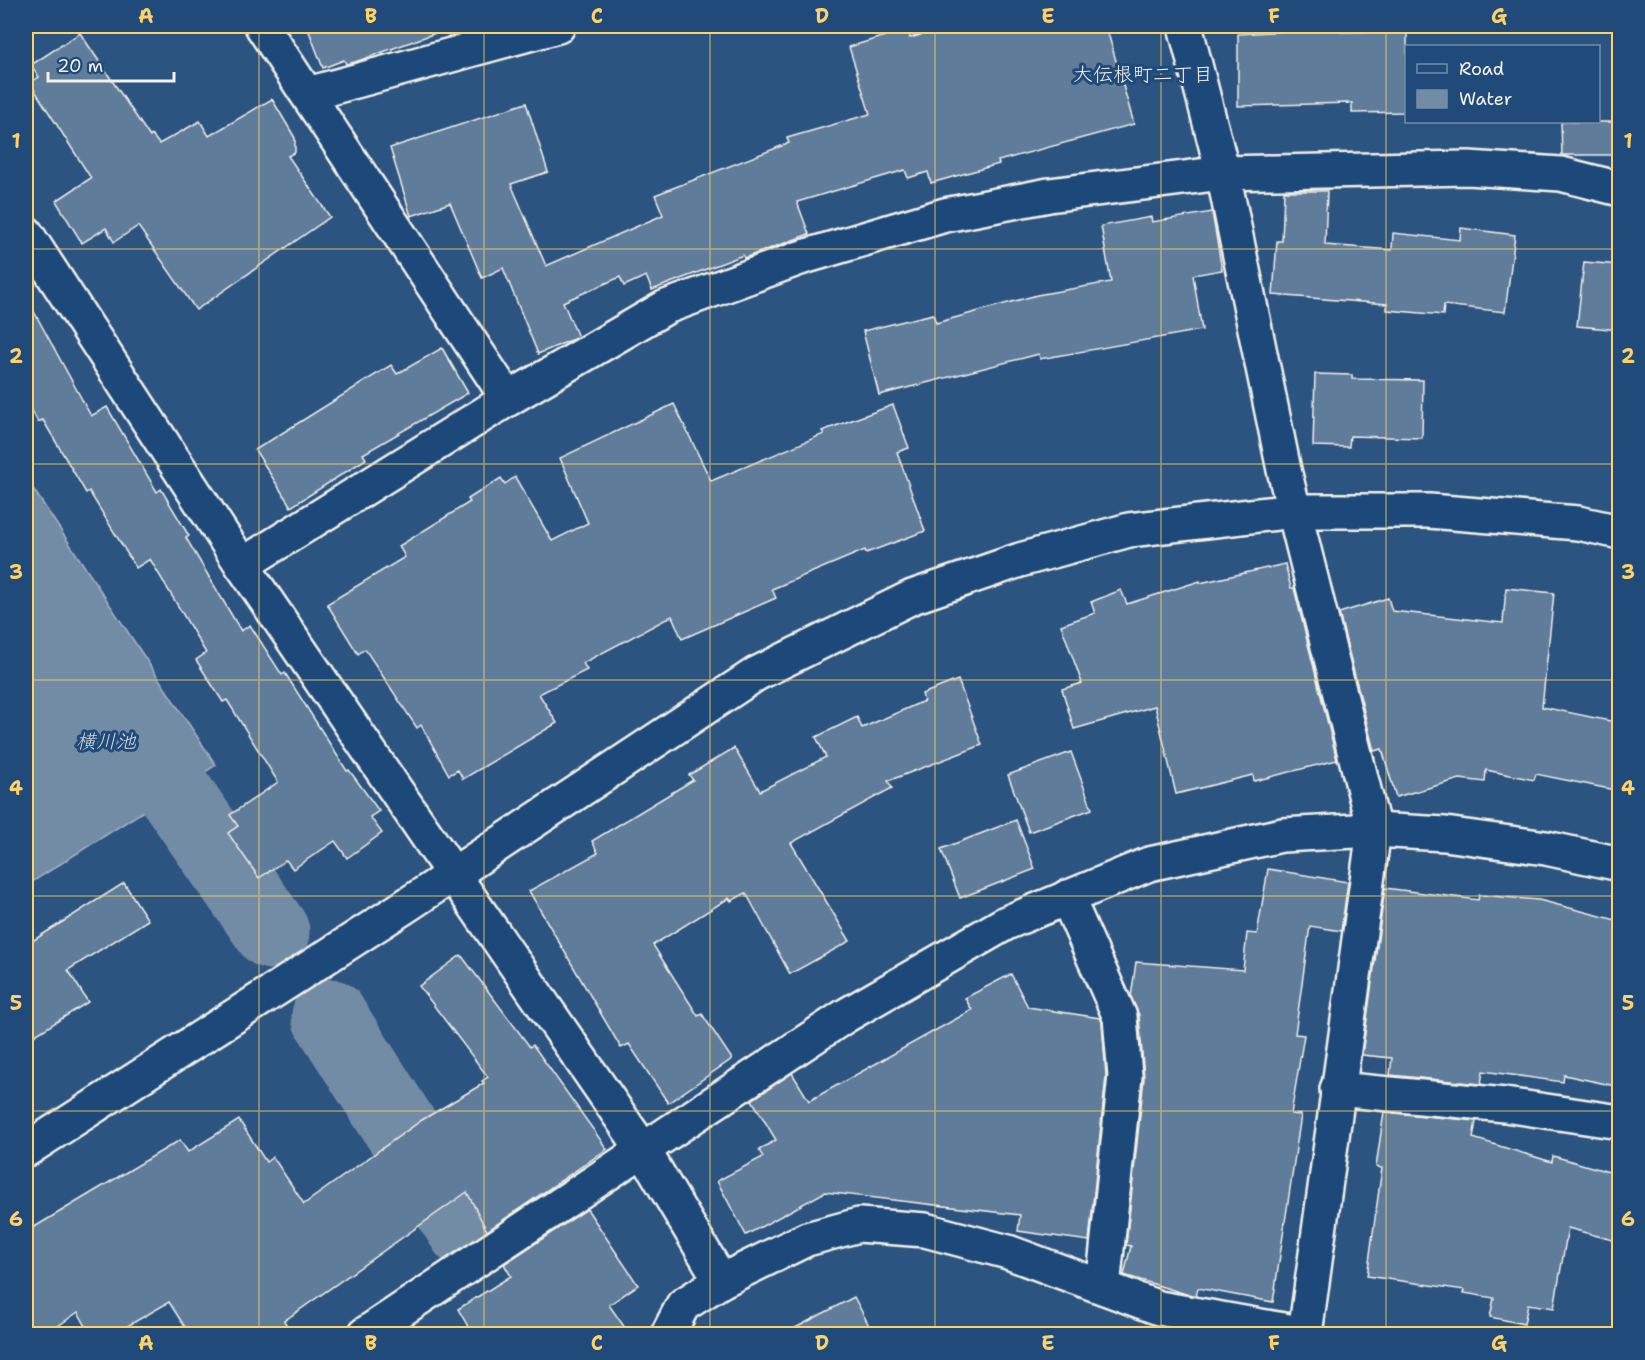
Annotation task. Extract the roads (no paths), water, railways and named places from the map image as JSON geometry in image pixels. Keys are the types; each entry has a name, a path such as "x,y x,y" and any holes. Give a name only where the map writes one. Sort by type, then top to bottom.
{"street":[{"path":"262,26 508,399"},
{"path":"308,94 558,26"},
{"path":"668,1335 683,1305 722,1281 807,1239 859,1225 925,1230 1008,1252 1159,1308 1305,1334 1374,830 1294,511 1222,173 1185,26"},
{"path":"242,564 508,399 666,307 800,258 945,215 1049,195 1222,173 1468,168 1562,174 1620,189"},
{"path":"26,234 242,564 644,1151 722,1281"},
{"path":"26,1150 453,874 756,674 912,597 1020,560 1129,530 1294,511 1429,511 1578,523 1620,532"},
{"path":"365,1335 845,1016 1006,923 1149,864 1271,837 1374,830 1456,836 1546,848 1620,864"},
{"path":"1067,897 1120,1017 1125,1076 1103,1287"},
{"path":"1337,1089 1505,1105 1620,1122"}],"water":[{"name":"横川池","path":"26,478 216,765 26,886"}],"waterway":[{"path":"174,791 272,932"},
{"path":"329,1016 466,1231"}],"district":[{"name":"大伝根町二丁目","path":"1143,74"}]}
